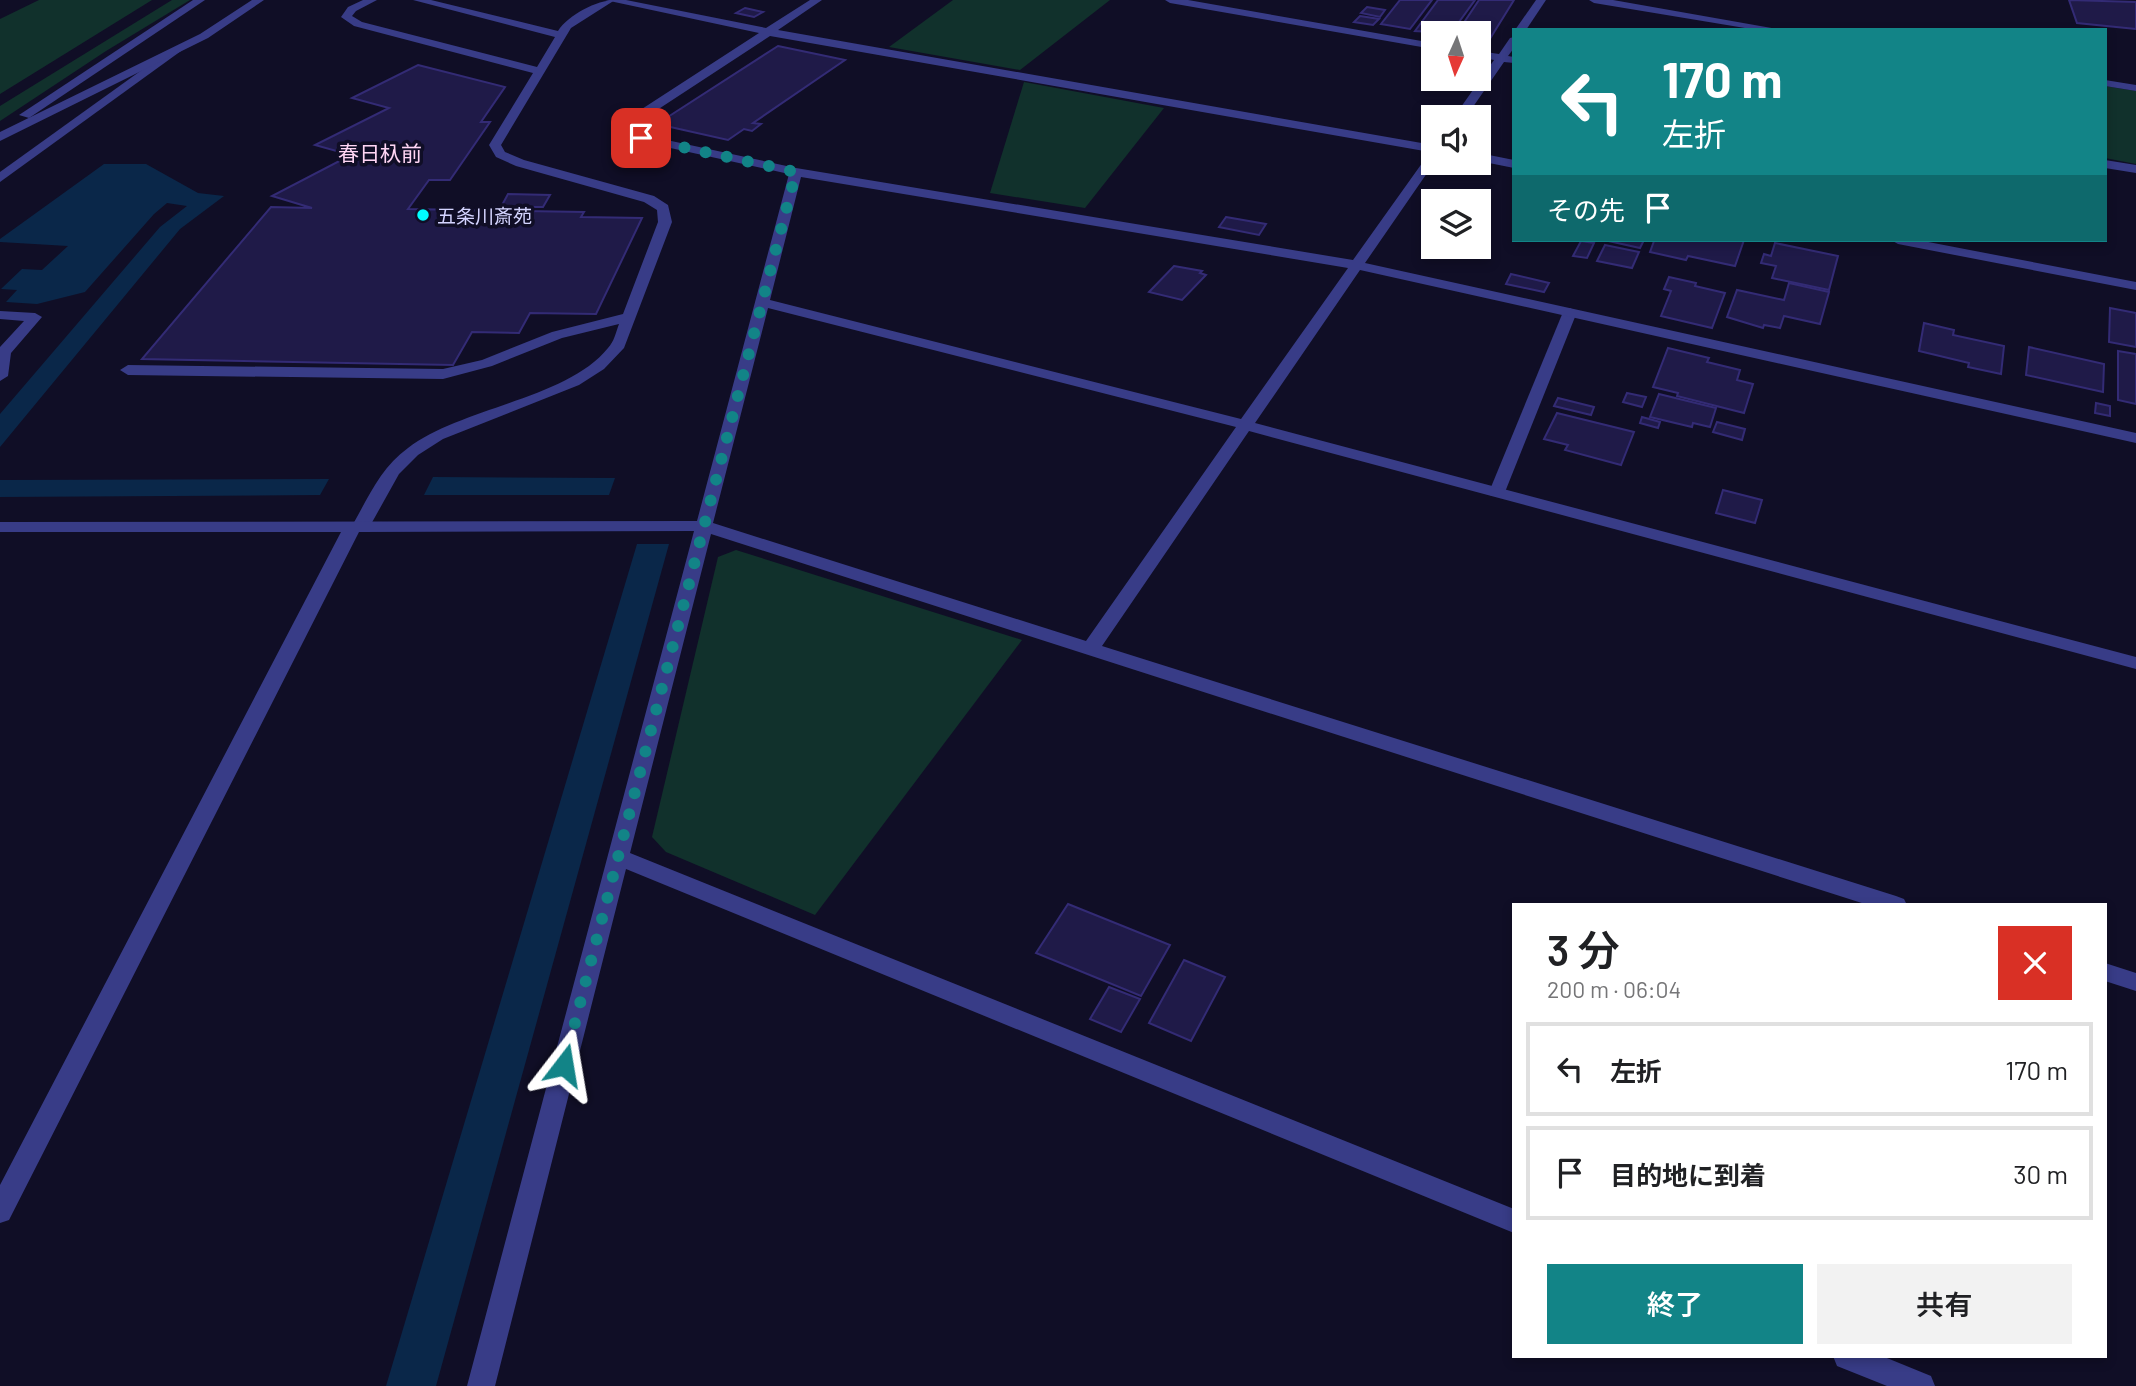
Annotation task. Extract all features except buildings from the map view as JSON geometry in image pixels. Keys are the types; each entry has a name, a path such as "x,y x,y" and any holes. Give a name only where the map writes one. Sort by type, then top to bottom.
{"street":[{"path":"0,131 200,0"},
{"path":"0,137 204,37 259,0"},
{"path":"372,0 352,9 346,17 358,24 539,71"},
{"path":"418,0 561,35"},
{"path":"0,1212 357,526 391,471 412,452 437,436 574,382 599,366 617,348 665,222 663,208 649,199 590,180 520,163 500,154 495,145 567,26 610,0 768,32 1421,147"},
{"path":"817,0 615,132 796,172 1357,265 2136,438"},
{"path":"1170,0 1421,44"},
{"path":"1522,28 1541,0"},
{"path":"1594,0 1766,28"},
{"path":"0,178 175,51"},
{"path":"1470,105 1507,59"},
{"path":"2107,83 2136,88"},
{"path":"1491,159 1512,164"},
{"path":"2107,163 2136,169"},
{"path":"481,1386 796,172"},
{"path":"1091,647 1421,172"},
{"path":"1908,242 2136,286"},
{"path":"762,302 1246,425 2136,663"},
{"path":"1497,492 1570,312"},
{"path":"0,315 35,317 4,352 0,376"},
{"path":"128,370 443,374 487,363 557,335 629,317"},
{"path":"0,527 704,526 1890,903"},
{"path":"618,858 1512,1220"},
{"path":"2107,973 2136,982"},
{"path":"1852,1358 1921,1386"}],"green space":[{"path":"39,0 152,0 0,94 0,19"},
{"path":"172,0 190,0 106,51 0,121 0,106"},
{"path":"953,0 1110,0 1020,70 889,47"},
{"path":"1024,82 1164,108 1085,208 990,193"},
{"path":"2107,86 2136,91 2136,164 2107,158"},
{"path":"736,550 1022,640 815,915 666,852 652,837 718,557"}],"water":[{"path":"104,164 146,164 198,193 224,196 180,229 0,447 0,414 160,227 187,206 167,203 154,214 85,292 37,304 6,302 17,290 1,289 22,269 42,270 68,246 0,242 0,239"},
{"path":"433,477 615,478 609,495 424,495"},
{"path":"329,479 320,495 0,497 0,480"},
{"path":"637,544 669,544 436,1386 386,1386"}],"place":[{"name":"五条川斎苑","path":"423,215"}],"district":[{"name":"春日杁前","path":"380,152"}],"route":[{"path":"564,1065 796,172 641,138"}]}
